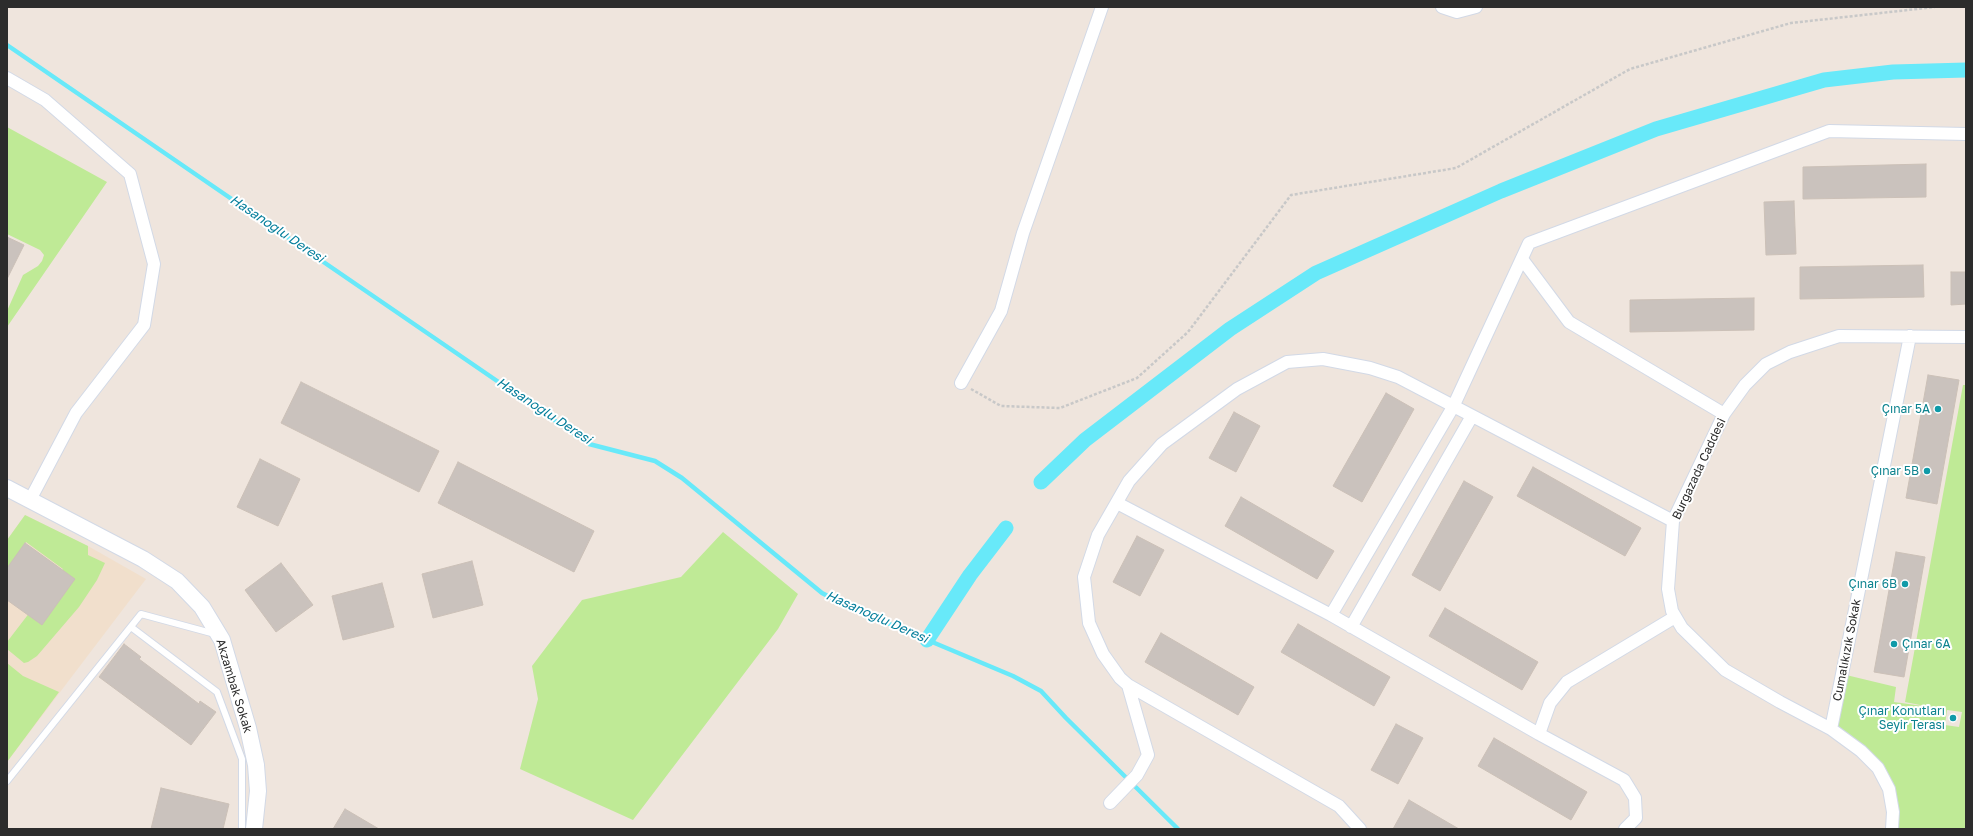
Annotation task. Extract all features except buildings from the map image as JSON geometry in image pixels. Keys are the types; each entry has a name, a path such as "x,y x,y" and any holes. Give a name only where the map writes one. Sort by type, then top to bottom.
{"street":[{"path":"961,383 1001,311 1024,233 1102,7"},
{"path":"1442,7 1457,12 1476,7"},
{"path":"7,78 45,100 130,174 154,264 144,325 76,413 30,500"},
{"path":"1331,615 1454,406 1529,244 1829,131 1966,134"},
{"path":"1522,259 1569,322 1724,414"},
{"name":"Burgazada Caddesi","path":"1892,829 1892,812 1888,789 1878,768 1861,751 1831,729 1780,702 1726,670 1698,646 1682,628 1672,611 1668,589 1673,521 1724,414 1744,385 1766,364 1790,352 1839,336 1966,336"},
{"name":"Cumalıkızık Sokak","path":"1831,729 1910,336"},
{"path":"1360,829 1339,806 1128,685 1120,678 1103,654 1089,622 1084,577 1098,535 1129,480 1162,444 1237,389 1287,362 1323,359 1370,368 1398,377 1673,521"},
{"path":"1351,627 1472,416"},
{"name":"Akzambak Sokak","path":"7,488 143,559 177,581 202,607 222,640 248,728 256,765 258,791 254,829"},
{"path":"1117,503 1331,615 1539,734 1624,780 1635,798 1636,818 1625,829"},
{"path":"1539,734 1550,703 1567,682 1675,617"},
{"path":"1110,803 1137,775 1148,755 1128,685"}],"lane":[{"path":"7,781 141,614 218,634"},
{"path":"131,627 217,692 242,759 242,829"}],"path":[{"path":"961,383 1001,406 1060,408 1130,381 1136,378 1188,332 1290,195 1456,168 1630,69 1791,22 1935,7"}],"shaded area":[{"path":"25,515 88,546 146,579 7,762 7,540"}],"green space":[{"path":"7,127 107,182 7,327 7,311 23,275 38,266 44,255 40,250 7,234"},
{"path":"1963,385 1966,385 1966,829 1892,829 1878,768 1831,729 1842,674 1896,687 1894,702 1930,707 1905,702","holes":["1947,710 1962,712 1959,727 1945,725"]},
{"path":"25,515 88,546 88,555 105,563 97,580 79,607 37,656 24,663 7,649 7,642 63,569 26,542 7,571 7,540"},
{"path":"723,532 798,594 778,629 633,820 520,769 538,699 532,666 582,600 681,577"},
{"path":"7,663 23,676 59,692 7,762"}],"waterway":[{"name":"Hasanoğlu Deresi","path":"7,45 589,444 655,461 682,478 822,593 849,607 1013,676 1041,691 1066,718 1178,829"},
{"path":"1041,482 1085,440 1230,329 1316,273 1501,191 1656,129 1824,80 1893,72 1966,70"},
{"path":"927,640 970,575 1006,528"}],"place":[{"name":"Çınar 5A","path":"1938,409"},
{"name":"Çınar 5B","path":"1927,471"},
{"name":"Çınar 6B","path":"1905,584"},
{"name":"Çınar 6A","path":"1894,644"},
{"name":"Çınar Konutları Seyir Terası","path":"1953,718"}]}
